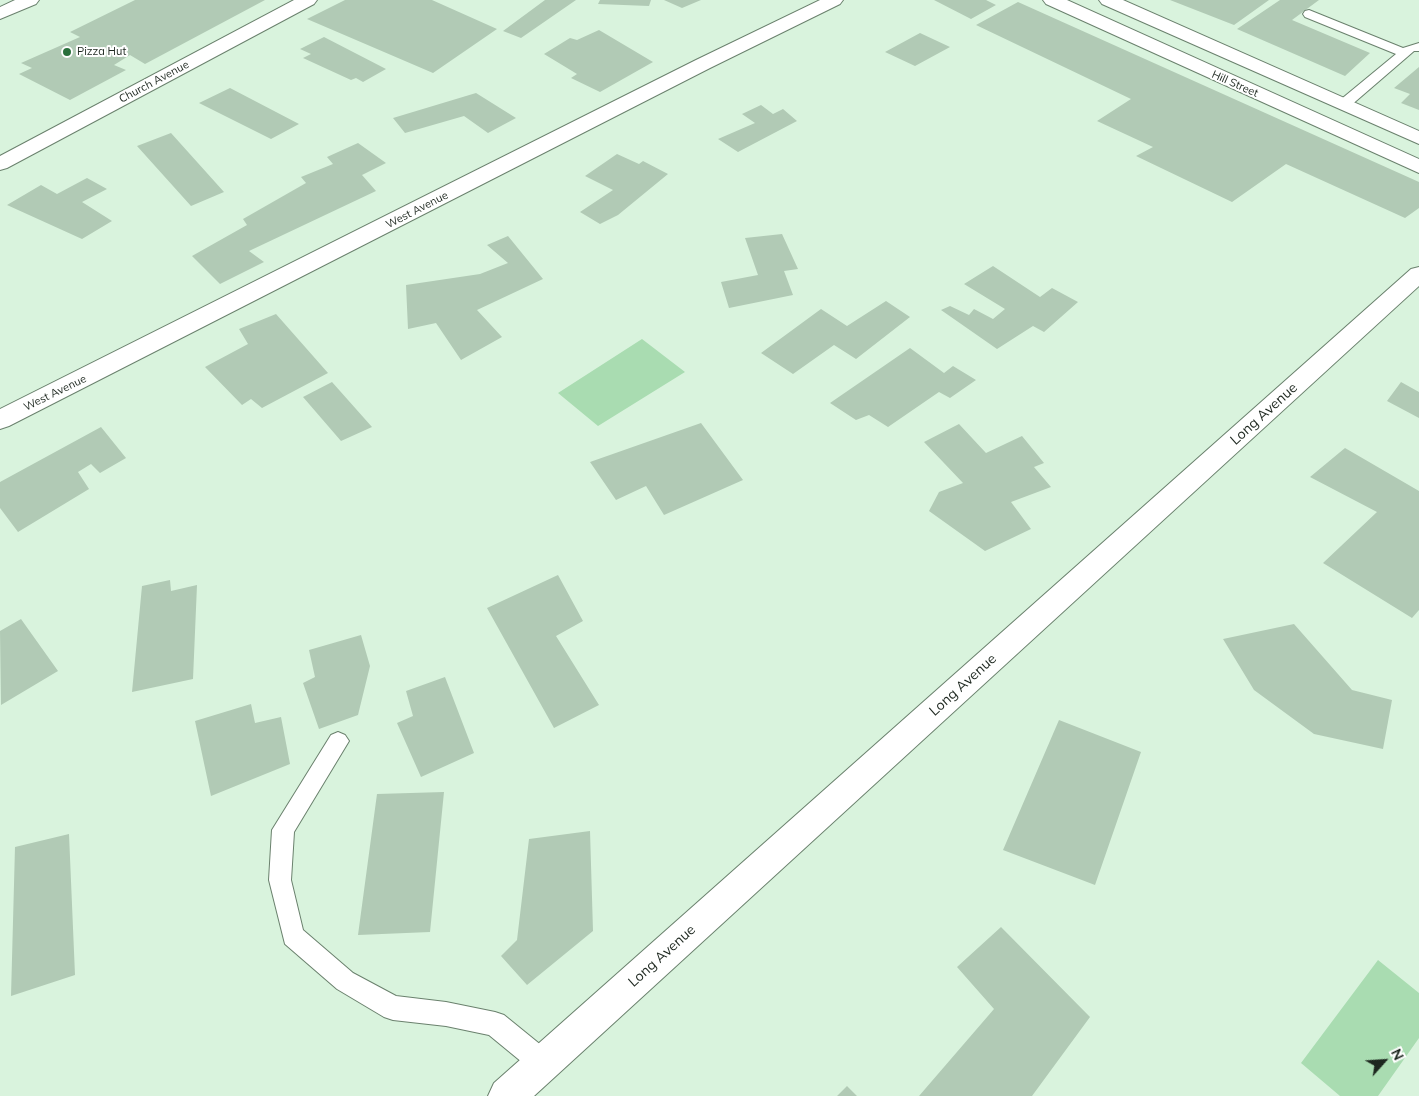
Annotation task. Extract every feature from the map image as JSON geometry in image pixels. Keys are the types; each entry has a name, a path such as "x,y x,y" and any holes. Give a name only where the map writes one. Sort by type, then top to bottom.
{"street":[{"path":"0,14 30,0"},
{"name":"Church Avenue","path":"0,164 308,0"},
{"name":"West Avenue","path":"0,420 702,64 834,0"},
{"name":"Hill Street","path":"1052,0 1419,167"},
{"name":"Hill Street","path":"1108,0 1419,138"},
{"name":"Long Avenue","path":"507,1096 1419,274"}],"lane":[{"path":"1308,14 1405,53"},
{"path":"1344,104 1410,48 1419,47"},
{"path":"338,742 283,830 280,880 293,936 345,981 394,1008 446,1014 495,1024 543,1063"}],"green space":[{"path":"642,339 685,372 598,426 558,393"},
{"path":"1378,960 1419,993 1419,1038 1378,1096 1340,1096 1301,1063"}],"building":[{"path":"135,0 265,0 145,64 130,55 114,65 126,70 70,100 19,74 32,68 21,63 80,37 70,32"},
{"path":"345,0 432,0 497,29 433,73 307,19"},
{"path":"545,0 576,0 521,38 503,31"},
{"path":"600,0 651,0 649,6 598,4"},
{"path":"664,0 701,0 682,8"},
{"path":"934,0 986,0 996,5 971,19"},
{"path":"1170,0 1269,0 1234,25"},
{"path":"1280,0 1319,0 1292,20 1370,53 1345,76 1237,29"},
{"path":"1018,2 1419,182 1419,208 1405,218 1286,164 1232,202 1136,156 1153,147 1097,121 1131,99 976,25"},
{"path":"599,30 653,62 600,92 571,78 577,74 544,54 570,38 577,40"},
{"path":"920,33 950,47 915,66 885,52"},
{"path":"324,37 386,69 363,82 356,78 351,80 303,58 311,54 300,49"},
{"path":"1419,67 1419,110 1401,103 1410,94 1394,88"},
{"path":"230,88 299,124 271,139 199,103"},
{"path":"476,93 516,118 488,133 464,116 405,133 393,118"},
{"path":"761,105 773,114 783,109 797,121 738,152 718,139 755,123 742,114"},
{"path":"171,133 224,192 191,206 137,146"},
{"path":"358,143 386,163 362,175 376,191 249,251 264,262 220,284 192,256 247,225 243,219 306,183 301,177 333,164 327,157"},
{"path":"617,154 639,164 643,161 668,174 618,215 600,224 580,212 613,190 585,176"},
{"path":"87,178 107,189 82,202 112,221 82,239 7,205 41,185 57,194"},
{"path":"782,234 798,269 784,271 793,295 729,308 721,282 758,275 745,238"},
{"path":"508,236 543,279 477,310 502,337 461,360 436,323 408,329 406,285 480,274 508,263 487,245"},
{"path":"993,266 1040,297 1052,288 1078,302 1044,332 1033,326 997,349 941,310 950,306 969,315 974,309 993,319 1005,309 964,284"},
{"path":"886,301 910,317 856,359 834,345 793,374 761,353 821,309 847,326"},
{"path":"276,314 328,373 262,408 251,399 242,405 205,367 248,344 239,329"},
{"path":"910,348 944,373 953,366 976,380 950,398 939,392 888,427 869,415 856,420 830,403"},
{"path":"332,382 372,427 341,441 303,397"},
{"path":"1401,382 1419,392 1419,418 1387,401"},
{"path":"701,423 743,480 664,515 646,486 616,500 590,462"},
{"path":"959,424 986,453 1022,436 1044,463 1034,467 1051,487 1011,502 1031,529 985,551 929,511 939,492 963,483 924,442"},
{"path":"101,427 126,458 100,473 91,464 78,472 89,489 18,532 0,508 0,482"},
{"path":"1345,448 1419,491 1419,610 1412,618 1323,563 1377,512 1310,477"},
{"path":"558,575 583,621 556,636 599,705 554,728 487,608"},
{"path":"170,580 171,591 197,585 193,679 132,692 142,586"},
{"path":"21,619 58,671 1,705 0,631"},
{"path":"1294,624 1352,690 1392,700 1383,749 1314,734 1254,690 1223,639"},
{"path":"361,635 370,666 358,715 319,729 303,683 315,677 309,650"},
{"path":"445,677 474,753 421,777 397,723 413,716 406,691"},
{"path":"251,704 255,723 281,717 290,764 211,796 195,721"},
{"path":"1059,720 1141,752 1095,885 1003,850"},
{"path":"444,792 430,932 358,935 377,794"},
{"path":"590,831 593,931 527,985 501,956 517,940 529,839"},
{"path":"69,834 75,975 11,996 15,847"},
{"path":"1001,927 1090,1017 1032,1096 919,1096 994,1009 957,967"},
{"path":"847,1086 857,1096 837,1096"}],"place":[{"name":"Pizza Hut","path":"67,52"}]}
